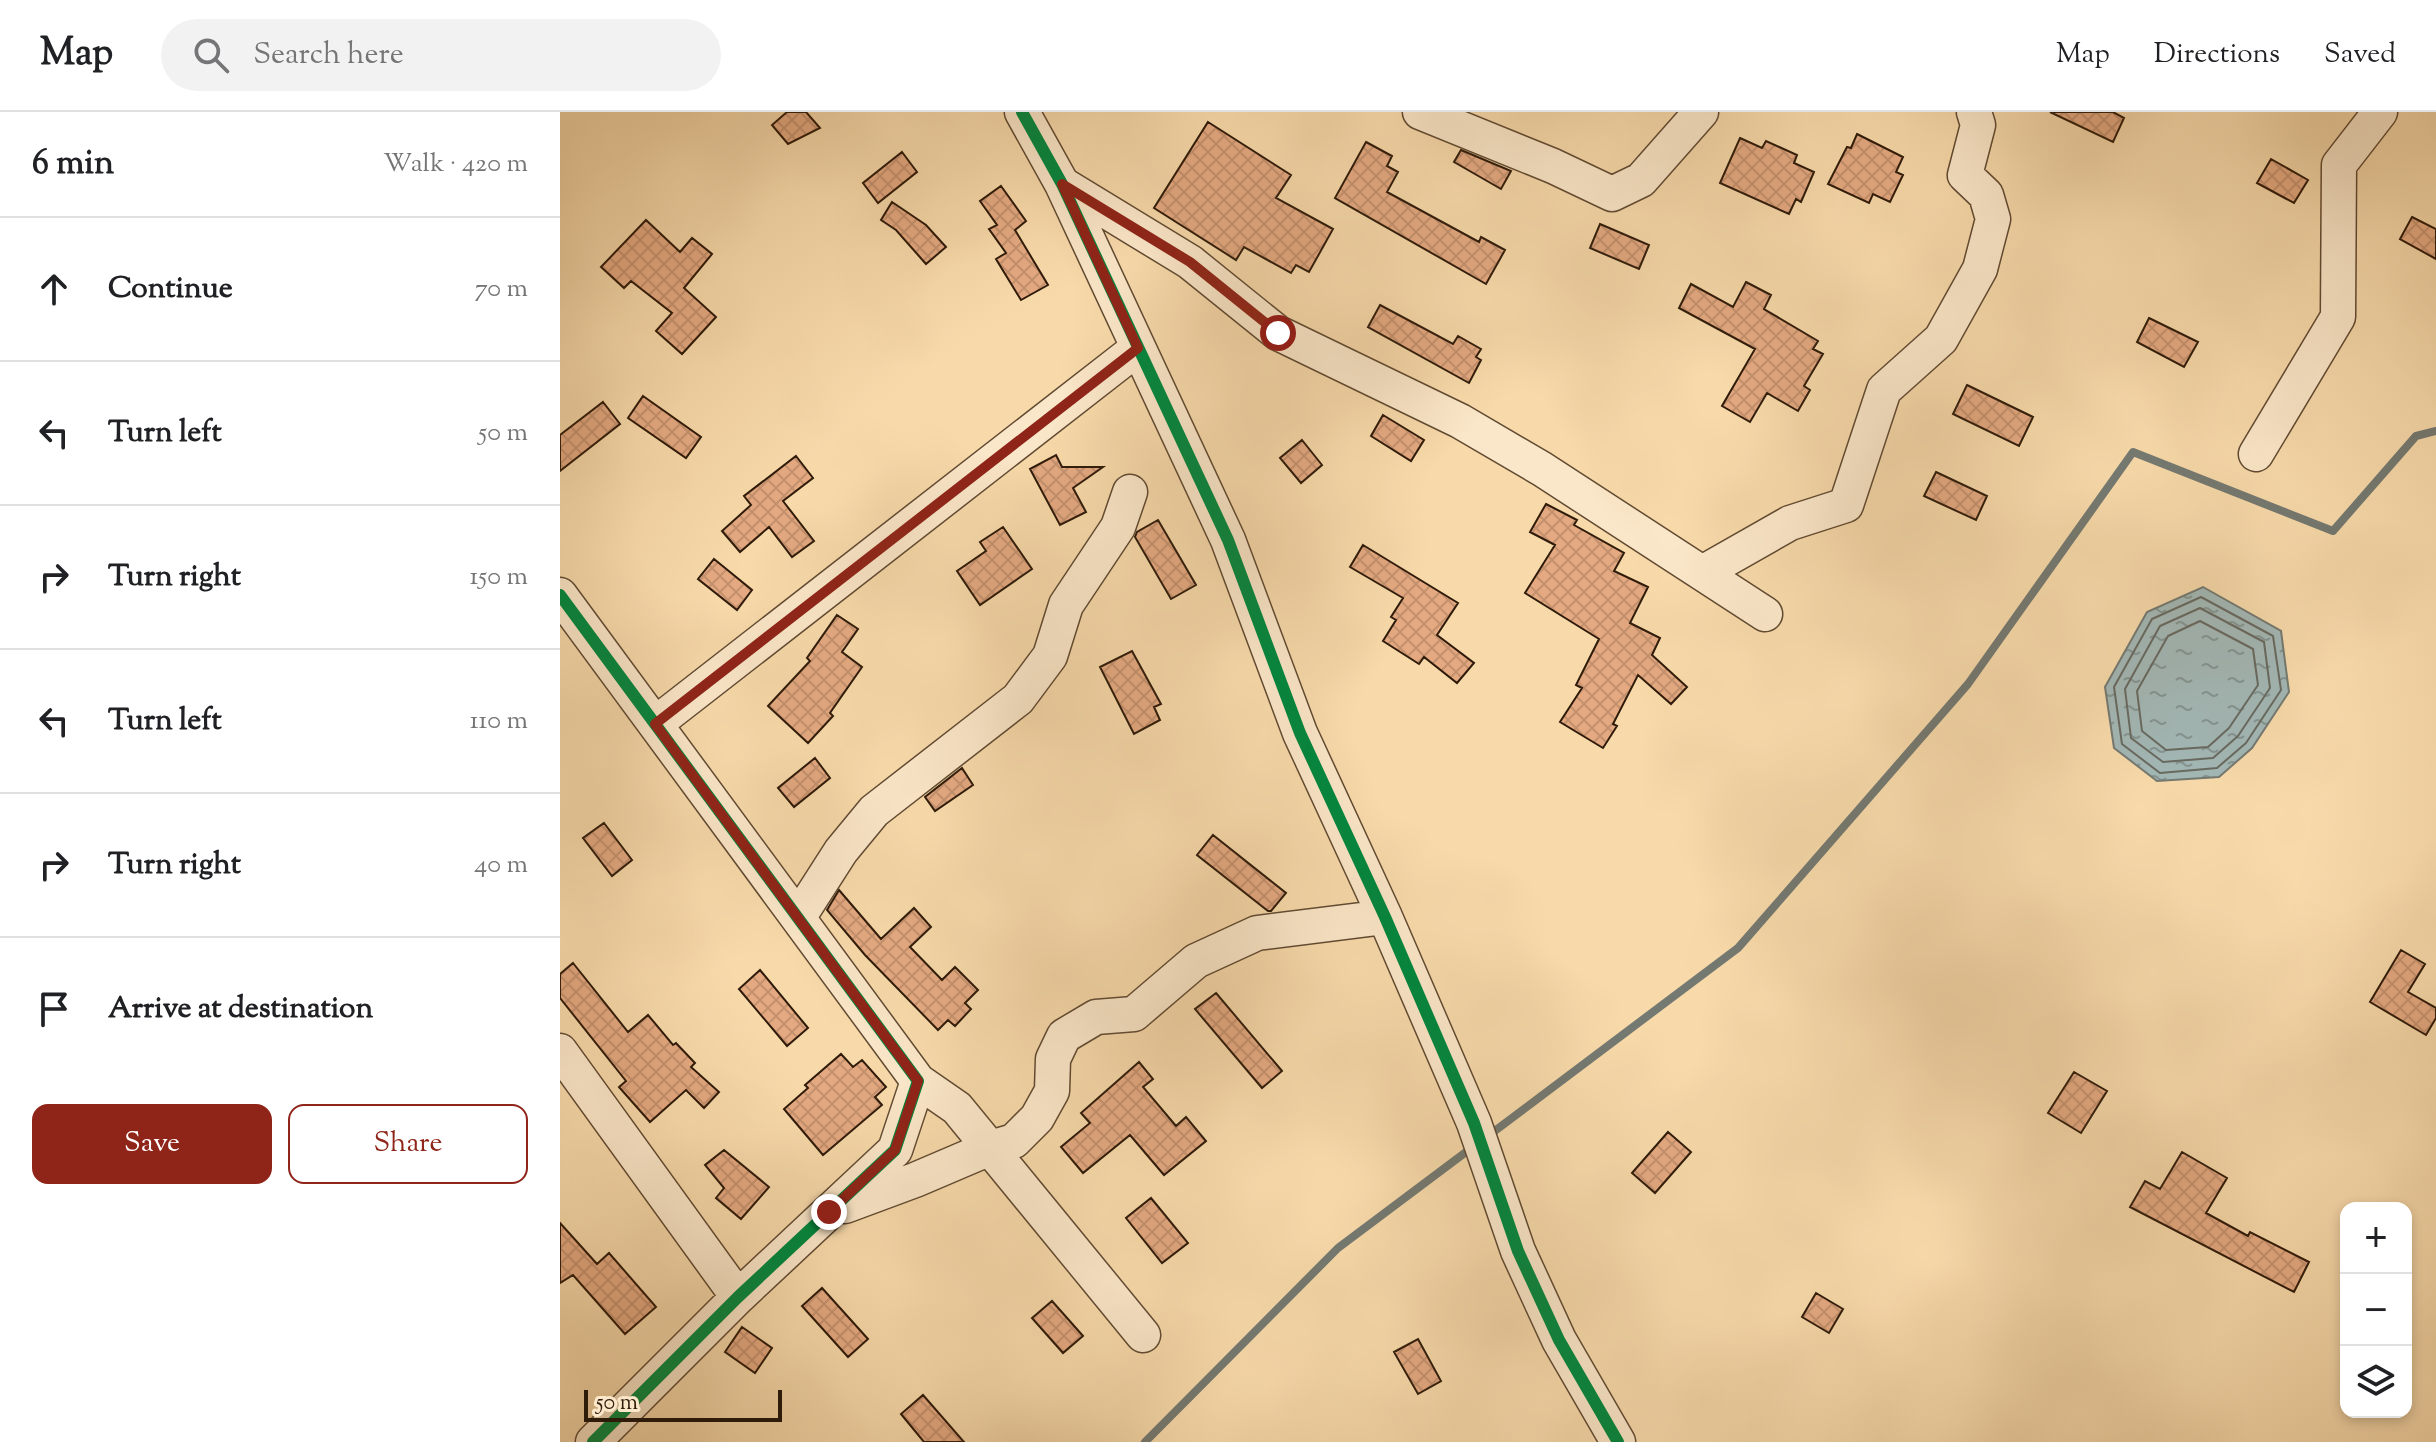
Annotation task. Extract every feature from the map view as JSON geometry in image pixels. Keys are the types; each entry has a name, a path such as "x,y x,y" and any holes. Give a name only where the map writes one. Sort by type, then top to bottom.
{"street":[{"path":"1022,112 1062,184 1228,540 1300,733 1385,917 1474,1123 1518,1251 1605,1435"},
{"path":"1420,112 1553,166 1612,194 1641,180 1701,112"},
{"path":"1702,573 1790,523 1846,505 1884,390 1941,339 1980,269 1993,219 1986,195 1965,175 1978,125 1974,112"},
{"path":"2256,454 2338,317 2339,165 2380,112"},
{"path":"1062,184 1190,262 1278,333 1460,421 1542,469 1765,614"},
{"path":"655,724 1138,348"},
{"path":"798,918 841,851 874,811 1018,699 1050,656 1066,605 1118,527 1130,492"},
{"path":"560,595 918,1081 957,1108 1143,1335"},
{"path":"829,1212 1014,1141 1037,1118 1052,1091 1053,1059 1064,1036 1096,1017 1134,1014 1196,961 1257,933 1385,917"},
{"path":"560,1051 738,1297"},
{"path":"593,1442 738,1297 895,1150 918,1081"}],"water":[{"path":"2203,587 2281,631 2289,692 2252,748 2219,777 2157,781 2114,748 2105,687 2147,612"}],"building":[{"path":"787,112 806,112 820,128 788,144 772,125"},
{"path":"2050,112 2113,112 2124,118 2113,142"},
{"path":"1208,122 1291,175 1276,198 1333,229 1309,272 1296,265 1291,273 1244,247 1236,260 1154,208"},
{"path":"1857,134 1903,157 1896,172 1903,175 1890,202 1873,194 1869,203 1828,184"},
{"path":"1740,138 1762,148 1766,141 1797,155 1794,163 1814,172 1801,202 1796,199 1789,214 1720,183"},
{"path":"1366,142 1392,156 1387,166 1398,172 1387,192 1479,242 1481,237 1505,250 1486,284 1335,198"},
{"path":"1461,150 1511,171 1501,189 1454,162"},
{"path":"902,152 917,172 878,203 863,183"},
{"path":"2271,159 2308,180 2294,203 2257,183"},
{"path":"1001,186 1026,221 1015,230 1048,285 1021,300 996,259 1006,253 989,229 997,225 980,201"},
{"path":"892,202 926,225 946,247 926,264 896,230 881,220"},
{"path":"2412,217 2436,229 2436,259 2400,239"},
{"path":"646,220 680,252 692,238 712,254 684,288 716,317 682,354 656,331 672,313 631,281 624,288 601,267"},
{"path":"1600,224 1649,245 1639,269 1590,248"},
{"path":"1746,282 1771,295 1764,309 1818,341 1813,349 1823,354 1804,386 1810,390 1798,411 1767,393 1750,422 1722,406 1755,349 1679,308 1691,284 1733,307"},
{"path":"1380,305 1453,344 1458,336 1481,349 1476,357 1481,360 1469,383 1368,327"},
{"path":"2149,318 2198,342 2184,367 2137,342"},
{"path":"1967,385 2033,417 2019,446 1953,414"},
{"path":"643,396 701,437 686,458 628,418"},
{"path":"603,402 620,424 560,471 560,435"},
{"path":"1383,415 1424,440 1411,461 1371,436"},
{"path":"1302,440 1322,465 1301,483 1280,458"},
{"path":"1056,455 1062,467 1103,467 1073,488 1086,512 1060,525 1030,469"},
{"path":"796,456 813,478 783,501 814,541 792,557 769,527 740,552 722,531 751,505 744,496"},
{"path":"1936,472 1987,496 1976,520 1924,496"},
{"path":"1546,504 1577,520 1574,525 1624,553 1614,571 1648,587 1630,623 1660,638 1652,655 1687,687 1671,704 1638,675 1613,724 1617,726 1603,748 1560,722 1582,688 1576,685 1599,639 1525,593 1555,545 1530,532"},
{"path":"1158,520 1196,585 1171,599 1135,537 1137,532"},
{"path":"1003,527 1032,569 980,605 957,571 986,551 980,542"},
{"path":"1363,545 1458,603 1437,635 1474,663 1457,683 1424,657 1419,664 1383,641 1396,620 1391,617 1403,598 1350,567"},
{"path":"714,559 752,590 737,610 698,579"},
{"path":"837,615 858,629 842,652 862,667 830,713 833,716 808,743 768,706 810,661 807,658"},
{"path":"1132,651 1161,704 1154,707 1160,720 1134,734 1100,667"},
{"path":"815,758 830,778 794,807 778,788"},
{"path":"962,768 973,785 935,811 925,797"},
{"path":"604,823 632,860 612,876 583,838"},
{"path":"1213,835 1286,893 1271,911 1197,855"},
{"path":"839,890 881,939 914,908 931,927 910,947 942,980 955,967 978,990 965,1003 971,1009 955,1026 948,1020 938,1030 865,955 827,910"},
{"path":"2401,950 2425,964 2408,992 2436,1008 2436,1018 2426,1035 2370,1002"},
{"path":"573,963 628,1032 648,1015 673,1045 676,1043 695,1063 691,1067 719,1092 704,1108 686,1090 650,1122 619,1087 626,1081 560,998 560,974"},
{"path":"760,970 808,1028 787,1046 739,989"},
{"path":"1216,993 1282,1071 1262,1088 1195,1009"},
{"path":"841,1054 853,1067 862,1060 886,1087 875,1097 882,1105 823,1155 784,1109 808,1088 805,1085"},
{"path":"1139,1062 1153,1079 1143,1087 1176,1126 1186,1117 1206,1141 1164,1175 1130,1135 1083,1173 1061,1147 1090,1123 1081,1113"},
{"path":"2074,1072 2107,1091 2081,1133 2048,1113"},
{"path":"1668,1132 1691,1152 1655,1193 1632,1173"},
{"path":"724,1150 769,1187 741,1219 716,1198 724,1188 705,1165"},
{"path":"2182,1152 2227,1178 2206,1213 2248,1236 2250,1232 2309,1262 2294,1292 2130,1207 2145,1181 2160,1189"},
{"path":"1151,1198 1188,1243 1162,1263 1126,1218"},
{"path":"560,1223 597,1264 609,1253 656,1307 625,1334 573,1275 560,1283"},
{"path":"822,1288 868,1339 848,1357 802,1306"},
{"path":"1816,1293 1843,1309 1829,1333 1802,1317"},
{"path":"1052,1301 1083,1336 1063,1353 1032,1318"},
{"path":"742,1327 772,1348 755,1373 725,1352"},
{"path":"1418,1339 1441,1381 1418,1394 1394,1352"},
{"path":"923,1395 964,1442 924,1442 901,1414"}],"waterway":[{"path":"1488,1136 1738,948 1968,684 2133,452 2333,531 2416,436 2436,431"},
{"path":"1145,1442 1338,1248 1474,1146"}],"cycle path":[{"path":"1022,112 1062,184 1228,540 1300,733 1385,917 1474,1123 1518,1251 1559,1340 1618,1442"},
{"path":"560,595 918,1081 895,1150 738,1297 593,1442"}],"route":[{"path":"829,1212 895,1150 918,1081 655,724 1138,348 1062,184 1190,262 1278,333"}]}
